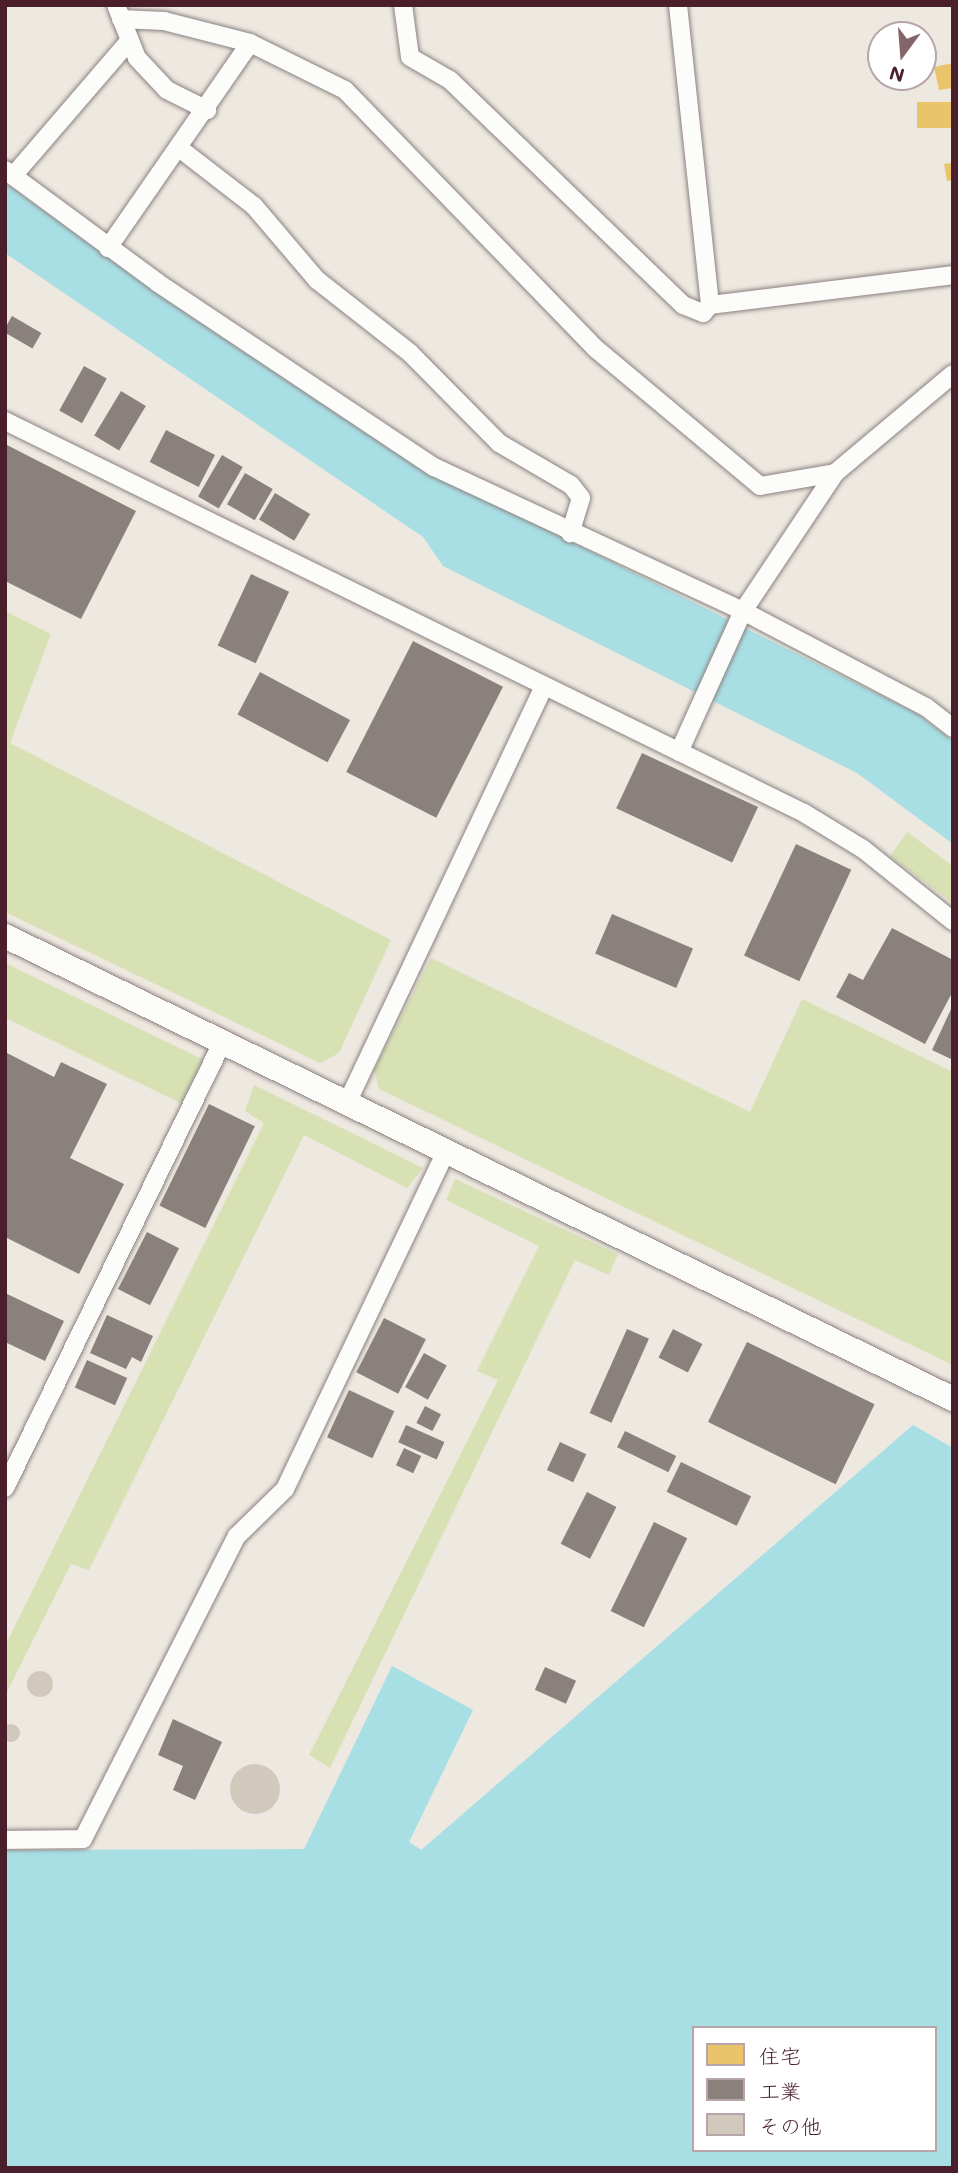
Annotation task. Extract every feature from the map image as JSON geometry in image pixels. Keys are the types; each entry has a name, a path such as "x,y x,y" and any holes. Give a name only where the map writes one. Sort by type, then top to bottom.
{"street":[{"path":"403,5 410,57 450,80 683,304 703,313 710,305 953,275"},
{"path":"678,5 710,305"},
{"path":"118,12 129,41 167,90 207,110"},
{"path":"118,12 250,43 345,90 595,348 760,486 835,473"},
{"path":"129,41 9,173 108,248 434,467 570,533 743,611 926,707 953,728"},
{"path":"108,248 207,110 250,43"},
{"path":"179,148 254,206 317,279 410,353 499,443 571,485 581,498 570,533"},
{"path":"679,752 743,611 835,473 953,374"},
{"path":"5,421 679,752 863,849 953,921"},
{"path":"347,1103 544,686"},
{"path":"5,936 953,1399"},
{"path":"5,1488 223,1042"},
{"path":"5,1840 83,1839 237,1536 285,1489 446,1152"}],"green space":[{"path":"5,611 51,634 10,743 391,940 339,1053 320,1063 5,912"},
{"path":"907,832 953,866 953,903 890,856"},
{"path":"431,958 750,1112 802,999 953,1072 953,1365 379,1089 374,1070"},
{"path":"5,963 203,1059 181,1103 5,1018"},
{"path":"254,1085 423,1168 407,1188 304,1135 89,1570 71,1564 5,1696 5,1646 264,1123 245,1111"},
{"path":"455,1179 618,1254 609,1275 575,1260 330,1768 309,1755 498,1380 477,1371 539,1246 446,1200"}],"water":[{"path":"5,183 198,321 423,468 916,713 953,741 953,844 857,773 443,566 423,537 5,253"},
{"path":"913,1425 953,1448 953,2168 5,2168 5,1850 304,1849 392,1666 473,1710 409,1842 421,1850"}],"building: 住宅":[{"path":"953,63 953,88 939,90 937,66"},
{"path":"917,102 953,102 953,128 917,128"},
{"path":"953,163 953,180 947,181 944,164"}],"building: 工業":[{"path":"12,316 41,333 32,349 5,333"},
{"path":"84,366 107,379 82,423 59,411"},
{"path":"121,391 146,406 119,451 94,436"},
{"path":"166,430 215,455 199,487 150,462"},
{"path":"5,444 136,511 81,619 5,581"},
{"path":"222,455 243,467 219,509 198,497"},
{"path":"245,473 273,489 255,520 227,504"},
{"path":"275,493 310,514 294,541 259,520"},
{"path":"251,574 289,592 256,663 218,646"},
{"path":"413,641 503,687 436,818 346,772"},
{"path":"260,672 350,720 328,762 237,714"},
{"path":"642,753 758,807 732,862 616,808"},
{"path":"796,844 851,870 799,981 744,955"},
{"path":"612,914 693,948 676,988 595,954"},
{"path":"892,928 953,960 953,991 925,1044 836,997 849,973 863,980"},
{"path":"953,1005 953,1060 932,1050"},
{"path":"5,1052 54,1077 61,1062 107,1084 70,1158 124,1184 79,1274 5,1237"},
{"path":"209,1104 255,1126 205,1228 159,1206"},
{"path":"147,1232 179,1248 150,1305 118,1289"},
{"path":"5,1293 64,1321 45,1361 5,1342"},
{"path":"107,1315 153,1336 141,1362 132,1357 126,1369 90,1353"},
{"path":"384,1318 426,1339 398,1394 356,1372"},
{"path":"627,1329 649,1339 612,1423 590,1413"},
{"path":"673,1329 702,1344 688,1372 658,1358"},
{"path":"747,1342 875,1404 836,1484 708,1422"},
{"path":"424,1353 447,1366 428,1400 405,1387"},
{"path":"87,1360 127,1378 115,1405 75,1387"},
{"path":"349,1390 394,1411 372,1458 327,1437"},
{"path":"425,1406 441,1414 432,1431 416,1423"},
{"path":"406,1425 444,1442 437,1459 398,1442"},
{"path":"625,1431 676,1456 668,1472 617,1447"},
{"path":"560,1442 586,1454 573,1482 547,1470"},
{"path":"404,1448 421,1456 413,1473 396,1465"},
{"path":"681,1462 751,1496 737,1526 667,1492"},
{"path":"587,1492 616,1507 590,1559 561,1544"},
{"path":"654,1522 687,1538 644,1627 611,1611"},
{"path":"545,1667 576,1681 566,1704 535,1690"},
{"path":"173,1719 222,1742 195,1800 173,1790 183,1766 158,1755"}],"building: その他":[{"path":"40,1671 49,1675 53,1684 49,1693 40,1697 31,1693 27,1684 31,1675"},
{"path":"11,1724 17,1727 20,1733 17,1739 11,1742 5,1739 2,1733 5,1727"},
{"path":"255,1764 273,1771 280,1789 273,1807 255,1814 237,1807 230,1789 237,1771"}]}
